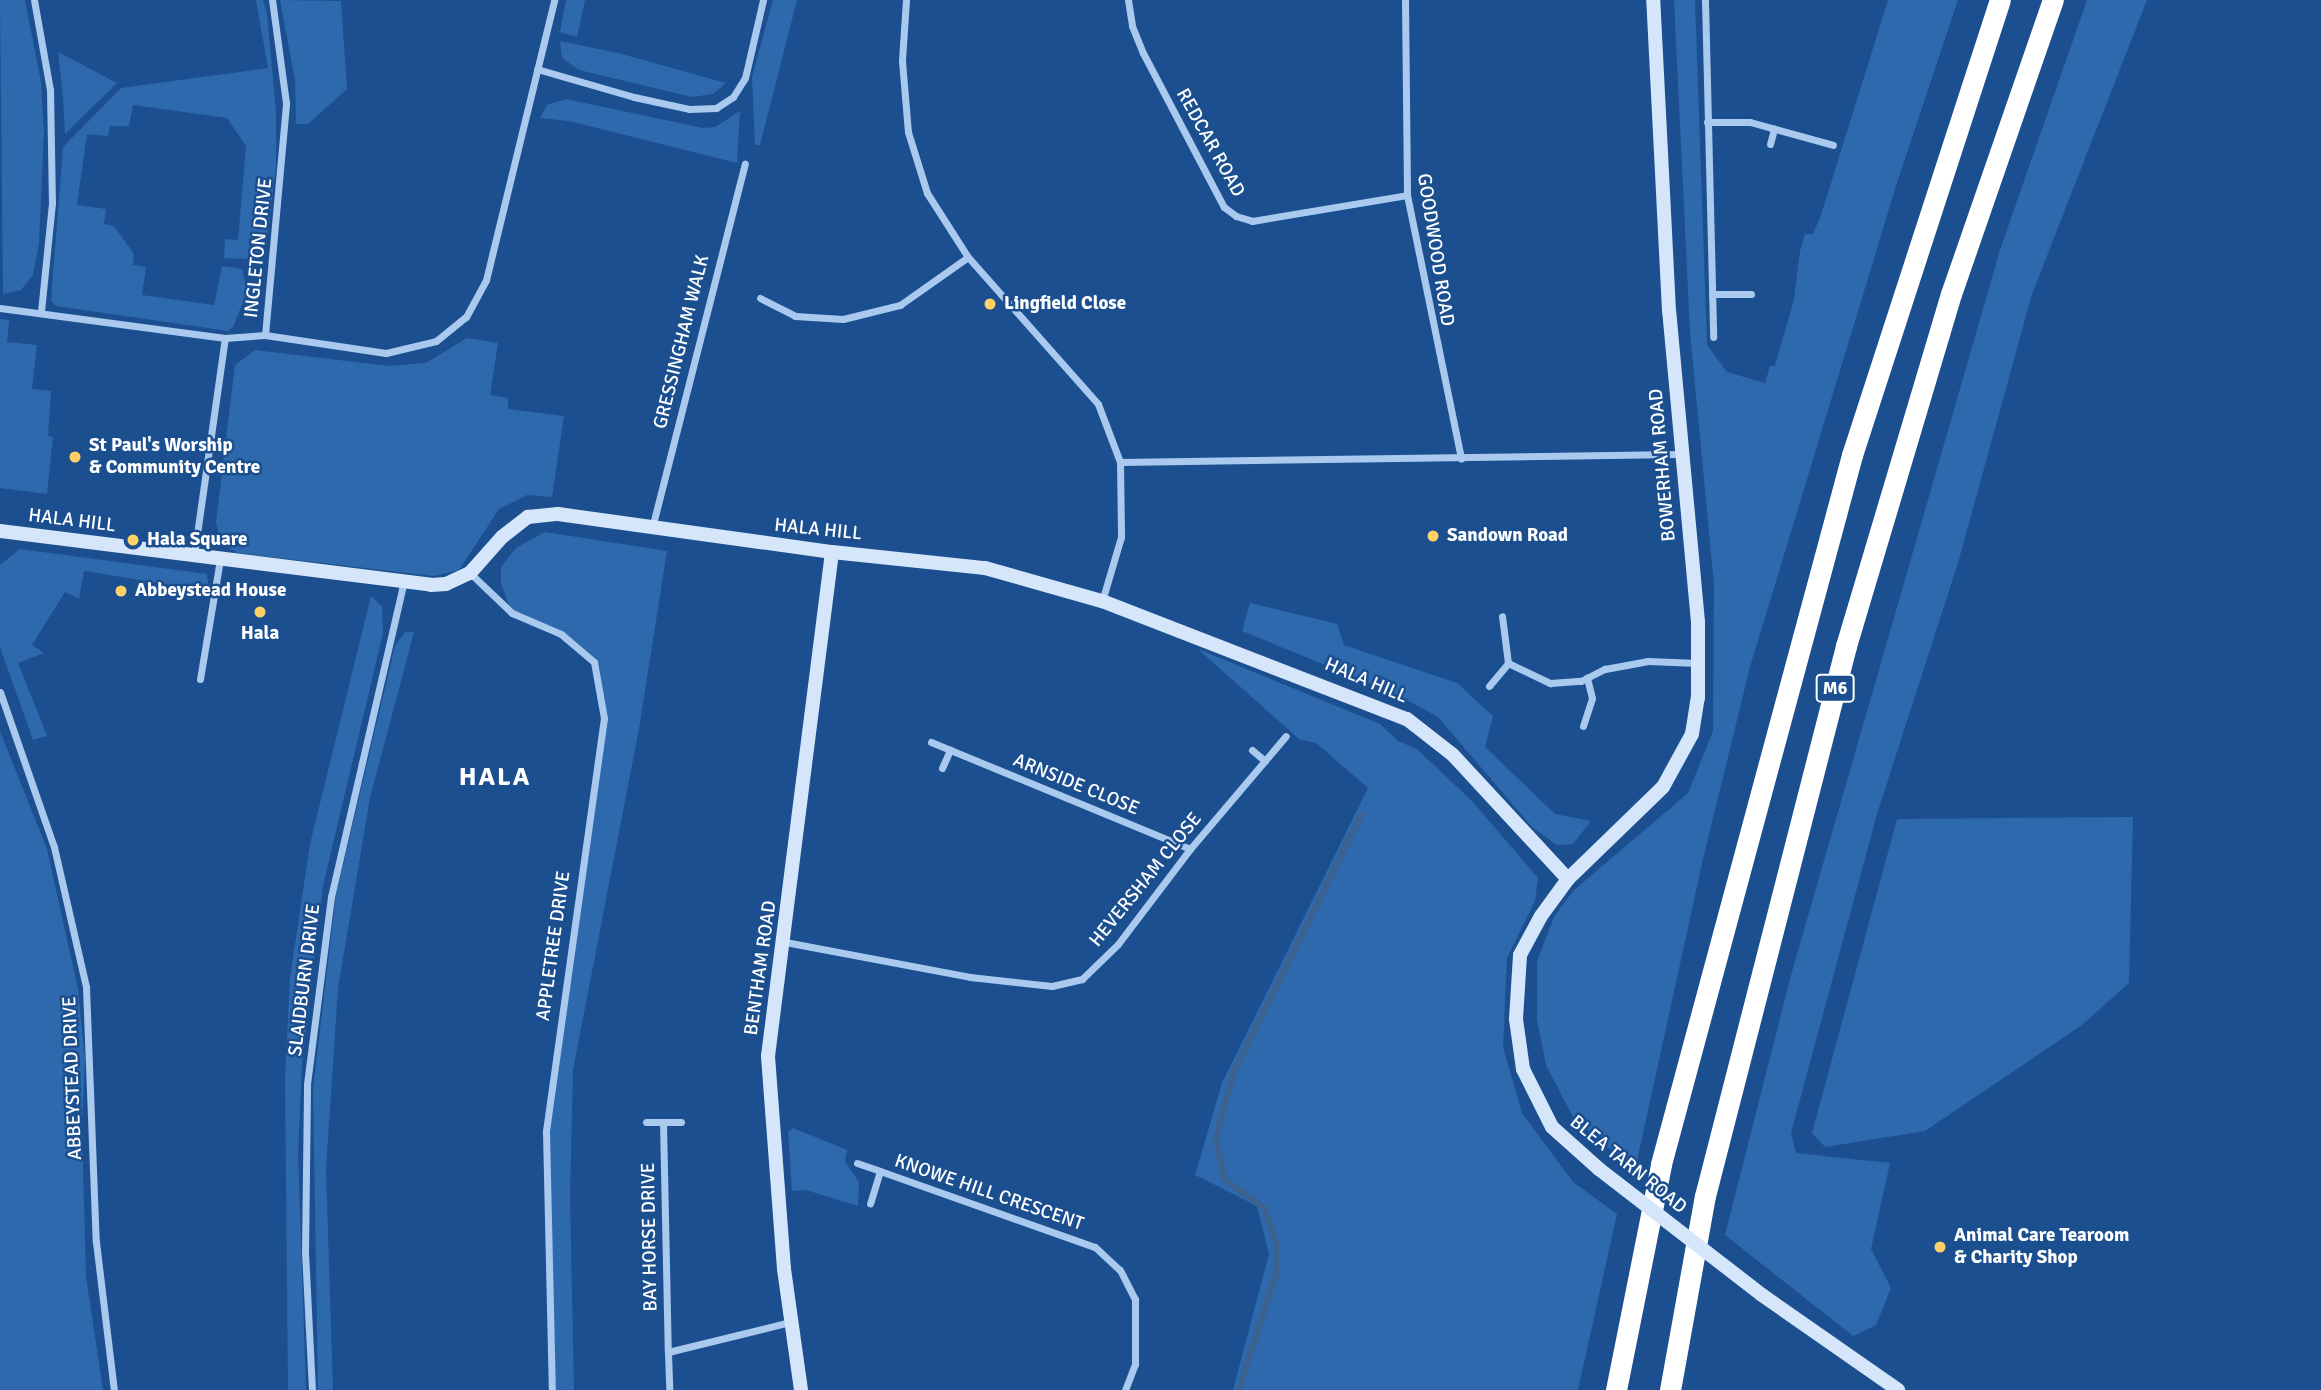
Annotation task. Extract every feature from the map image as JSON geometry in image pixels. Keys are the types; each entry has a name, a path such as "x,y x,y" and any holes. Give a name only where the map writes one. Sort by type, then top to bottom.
{"highway":[{"name":"M6","path":"1616,1390 1668,1137 1844,481 2000,0"},
{"name":"M6","path":"1670,1390 1705,1196 1846,646 1951,294 2053,0"}],"street":[{"path":"34,0 50,90 52,203 41,313"},
{"name":"INGLETON DRIVE","path":"272,0 286,103 265,335 386,353 436,341 466,317 492,258 554,0"},
{"path":"537,69 689,109 716,108 733,97 745,78 764,0"},
{"path":"906,0 902,61 908,132 927,193 968,257 1098,404 1120,462 1121,537 1102,601"},
{"name":"REDCAR ROAD","path":"1128,0 1132,26 1143,53 1224,207 1236,216 1252,221 1407,195"},
{"name":"GOODWOOD ROAD","path":"1405,0 1407,195 1461,459"},
{"name":"BOWERHAM ROAD","path":"1568,879 1663,787 1692,734 1698,663 1679,454 1653,0"},
{"path":"1705,0 1713,337"},
{"path":"1707,122 1736,120 1833,145"},
{"path":"1770,144 1774,129"},
{"name":"GRESSINGHAM WALK","path":"652,529 745,164"},
{"path":"760,298 795,316 843,319 900,305 968,257"},
{"path":"1712,294 1751,294"},
{"path":"0,308 225,338 265,335"},
{"path":"194,555 225,338"},
{"path":"1120,462 1679,454"},
{"name":"HALA HILL","path":"0,531 404,582 446,584 470,573 502,537 528,517 558,514 832,552 985,568 1102,601 1407,719 1453,755 1568,879"},
{"name":"BENTHAM ROAD","path":"801,1390 790,1322 768,1056 785,942 832,552"},
{"path":"200,679 220,558"},
{"name":"APPLETREE DRIVE","path":"470,573 512,614 561,634 594,662 604,718 546,1132 552,1390"},
{"name":"SLAIDBURN DRIVE","path":"312,1390 305,1254 307,1084 331,897 404,582"},
{"path":"1489,686 1508,663 1502,616"},
{"path":"1508,663 1550,683 1587,678 1605,669 1648,661 1698,663"},
{"path":"1583,726 1592,698 1587,678"},
{"name":"ABBEYSTEAD DRIVE","path":"0,692 54,847 73,916 86,987 96,1242 114,1390"},
{"name":"HEVERSHAM CLOSE","path":"785,942 970,976 1052,986 1082,979 1118,944 1190,849 1286,736"},
{"name":"ARNSIDE CLOSE","path":"931,742 1190,849"},
{"path":"943,768 950,750"},
{"path":"1252,750 1265,761"},
{"name":"BLEA TARN ROAD","path":"1568,879 1520,955 1516,1019 1523,1069 1552,1127 1599,1169 1762,1295 1898,1390"},
{"path":"646,1122 681,1122"},
{"name":"BAY HORSE DRIVE","path":"663,1122 669,1390"},
{"name":"KNOWE HILL CRESCENT","path":"857,1163 1095,1247 1120,1270 1135,1299 1135,1364 1125,1390"},
{"name":"KNOWE HILL CRESCENT","path":"870,1204 880,1171"},
{"path":"668,1352 790,1322"}],"shaded area":[{"path":"0,0 25,0 41,82 44,133 39,243 33,275 21,290 3,294"},
{"path":"256,0 263,0 267,14 276,111 276,167 267,240 260,254 247,259 224,258 225,239 238,240 246,146 227,118 133,105 129,126 110,126 108,136 87,134 77,205 106,209 104,224 114,226 134,254 133,265 146,267 142,295 214,305 222,266 242,269 247,292 233,327 228,331 56,306 51,300 63,147 121,88 268,68"},
{"path":"280,0 341,1 347,89 308,124 296,124 295,81"},
{"path":"566,0 585,0 577,37 560,32"},
{"path":"773,0 797,0 760,145 755,145 752,77"},
{"path":"1674,0 1695,0 1707,345 1727,372 1765,383 1770,366 1775,366 1794,299 1805,234 1813,234 1821,215 1888,0 1958,0 1896,186 1750,667 1703,859 1635,1170 1573,1117 1546,1065 1537,1020 1537,961 1554,917 1573,891 1688,793 1713,731 1714,585 1690,332"},
{"path":"2087,0 2147,0 2032,294 1958,563 1877,814 1791,1133 1796,1153 1890,1163 1871,1249 1891,1288 1876,1325 1853,1336 1725,1235 1791,975 2000,250"},
{"path":"560,41 618,53 726,83 713,94 692,97 579,70 562,58"},
{"path":"58,52 117,83 65,134 63,98"},
{"path":"566,99 703,128 715,127 740,111 737,163 569,121 540,118 547,105"},
{"path":"0,319 9,320 7,342 37,345 32,389 51,391 48,436 53,437 47,494 0,488"},
{"path":"467,338 498,343 490,395 508,398 508,409 564,416 552,497 527,495 499,509 459,570 434,576 238,553 221,544 216,522 235,365 255,350 389,366 426,363"},
{"path":"545,532 667,551 639,729 573,1070 570,1197 574,1390 552,1390 546,1132 604,718 594,662 561,634 512,613 501,584 501,567 516,548"},
{"path":"20,549 207,574 209,591 84,571 79,599 65,592 32,645 44,653 18,663 47,736 33,740 0,647 0,565"},
{"path":"371,596 382,606 383,633 323,886 302,1064 298,1153 306,1390 288,1390 285,1077 290,978 310,844"},
{"path":"1250,603 1337,624 1344,645 1457,683 1493,716 1485,747 1555,814 1591,821 1573,844 1557,845 1533,828 1438,717 1394,693 1242,631"},
{"path":"405,632 414,632 370,798 338,988 326,1169 333,1390 318,1390 313,1089 336,895 395,646"},
{"path":"1198,649 1380,724 1398,741 1417,749 1473,802 1538,878 1535,901 1507,958 1503,1047 1522,1113 1573,1182 1617,1214 1578,1390 1233,1390 1269,1254 1257,1206 1195,1175 1222,1083 1368,788 1316,743 1299,739"},
{"path":"0,731 47,849 78,989 85,1059 82,1127 86,1277 103,1390 0,1390"},
{"path":"2133,817 2129,983 2082,1025 1925,1131 1825,1147 1812,1133 1897,819"},
{"path":"793,1128 847,1150 845,1162 859,1182 858,1206 806,1190 792,1191 788,1132"}],"waterway":[{"path":"1239,1390 1276,1273 1276,1242 1264,1208 1224,1179 1216,1139 1233,1074 1361,815"}],"place":[{"name":"Lingfield Close","path":"990,304"},
{"name":"St Paul's Worship & Community Centre","path":"75,457"},
{"name":"Sandown Road","path":"1433,536"},
{"name":"Hala Square","path":"133,540"},
{"name":"Abbeystead House","path":"121,591"},
{"name":"Hala","path":"260,612"},
{"name":"Animal Care Tearoom & Charity Shop","path":"1940,1247"}],"district":[{"name":"HALA","path":"495,778"}]}
